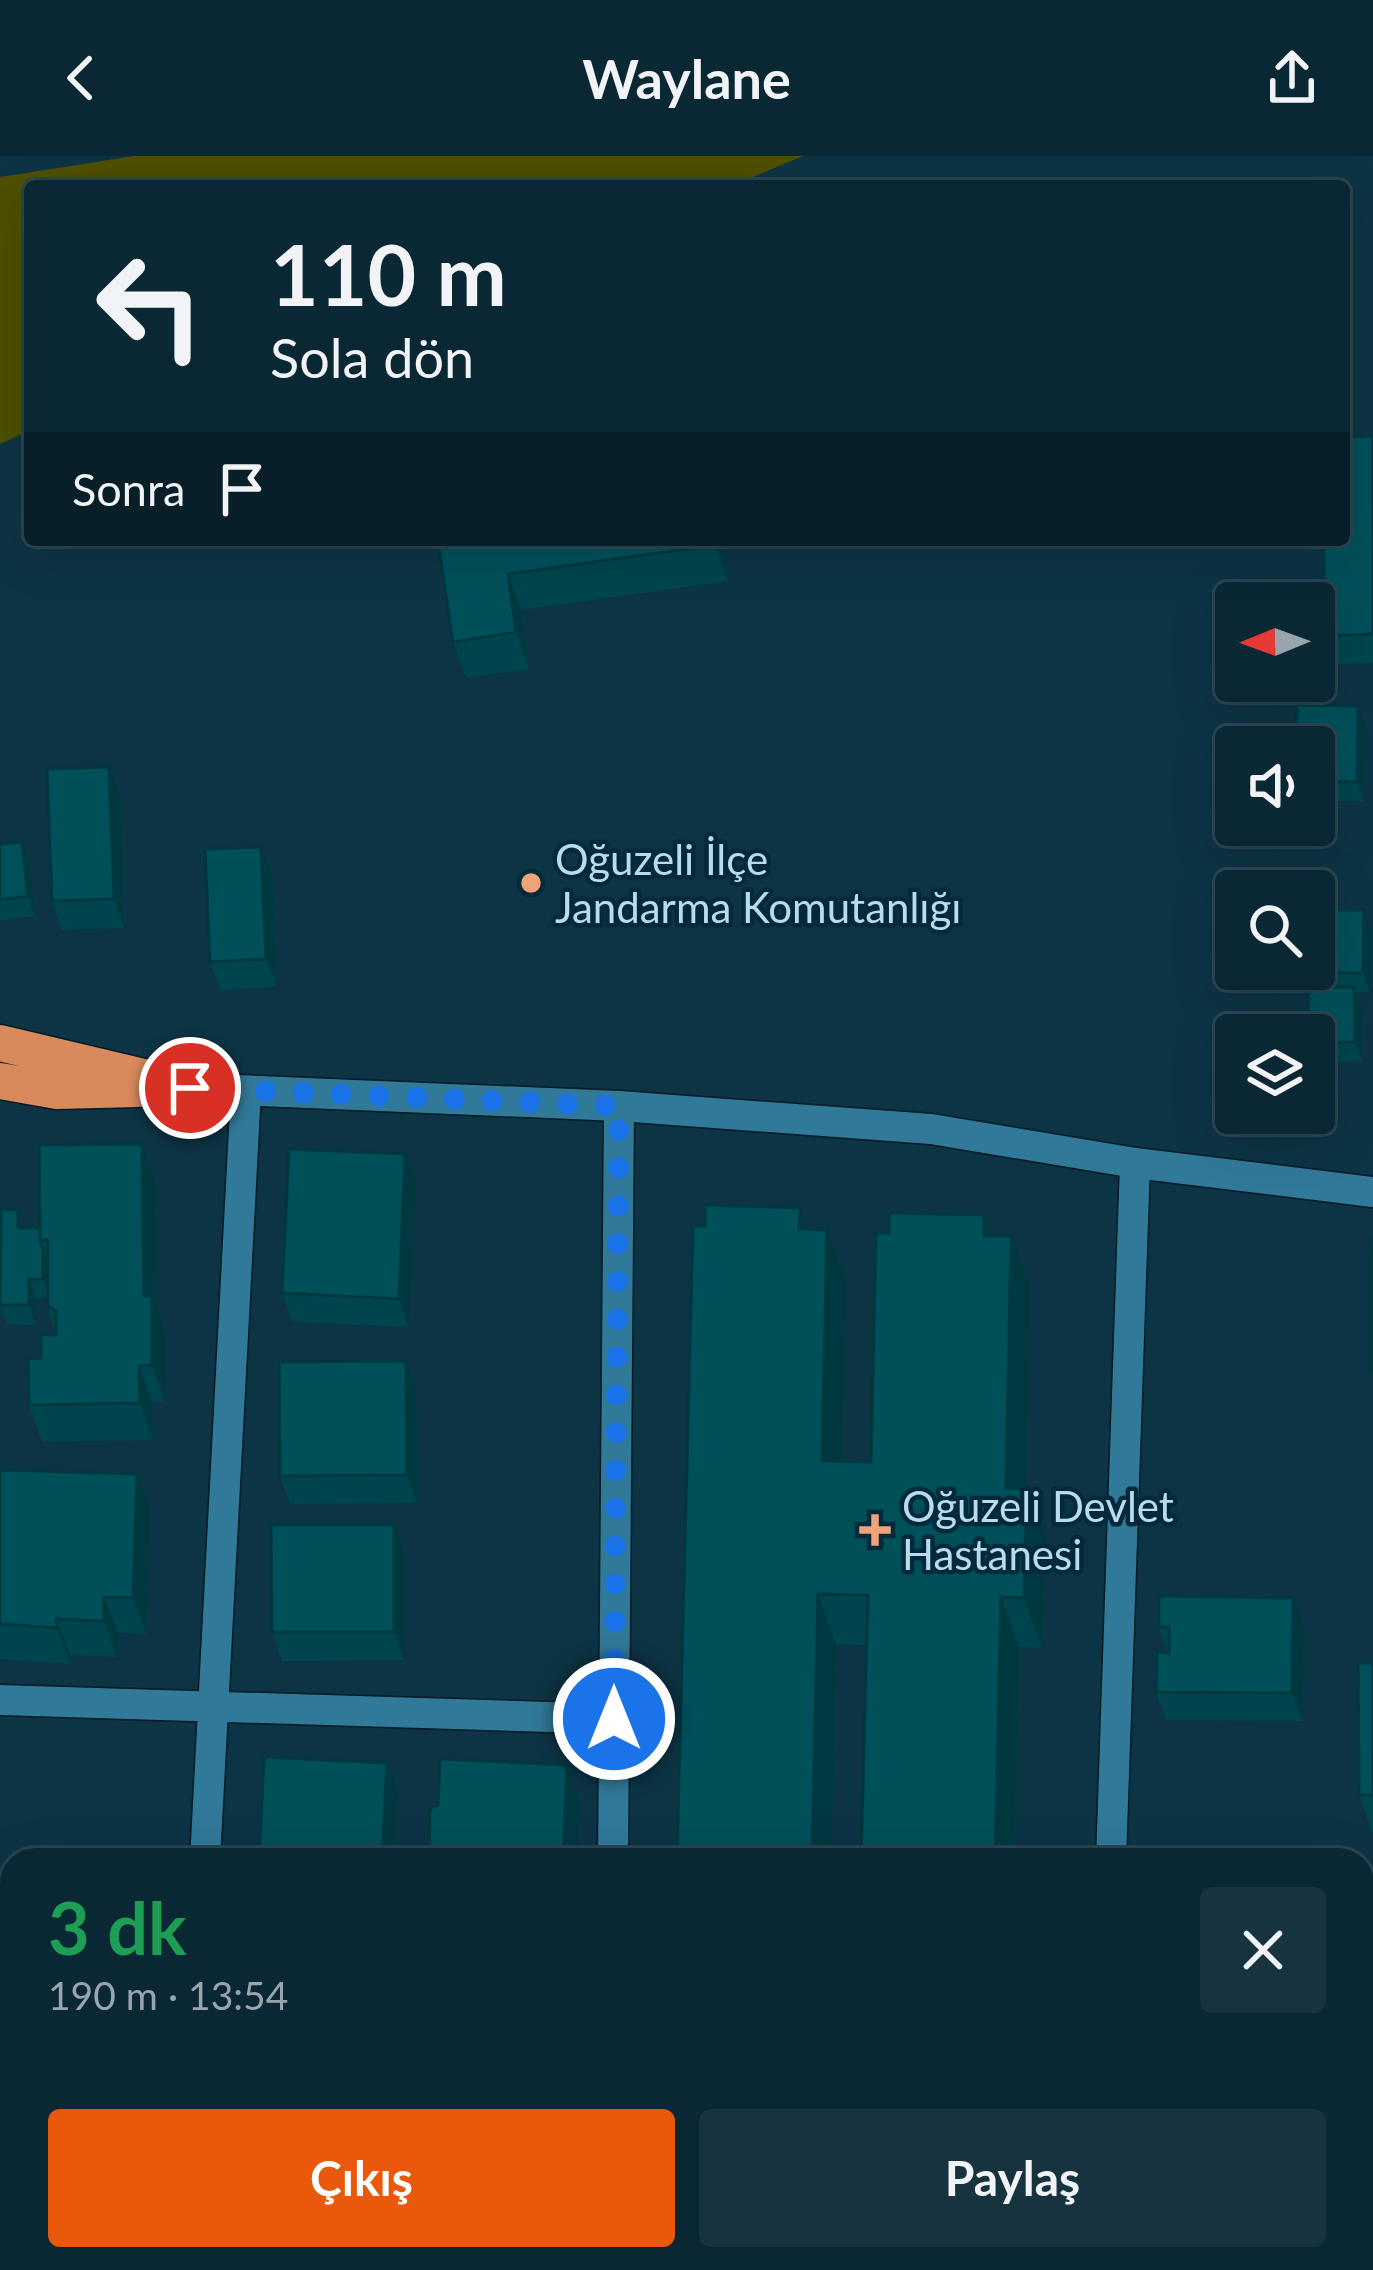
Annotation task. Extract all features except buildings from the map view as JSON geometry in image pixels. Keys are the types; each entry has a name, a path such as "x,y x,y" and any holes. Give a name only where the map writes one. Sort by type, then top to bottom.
{"highway":[{"path":"0,1043 190,1088"},
{"path":"0,1081 58,1091 190,1088"}],"street":[{"path":"190,1088 619,1106 931,1130 1373,1192"},
{"path":"206,1848 246,1091"},
{"path":"613,1848 619,1106"},
{"path":"1111,1848 1135,1162"},
{"path":"0,1700 614,1719"}],"shaded area":[{"path":"134,156 803,156 746,180 24,180 24,433 0,444 0,177"}],"place":[{"name":"Oğuzeli İlçe Jandarma Komutanlığı","path":"531,883"},
{"name":"Oğuzeli Devlet Hastanesi","path":"875,1530"}],"route":[{"path":"190,1088 619,1106 614,1719"}]}
